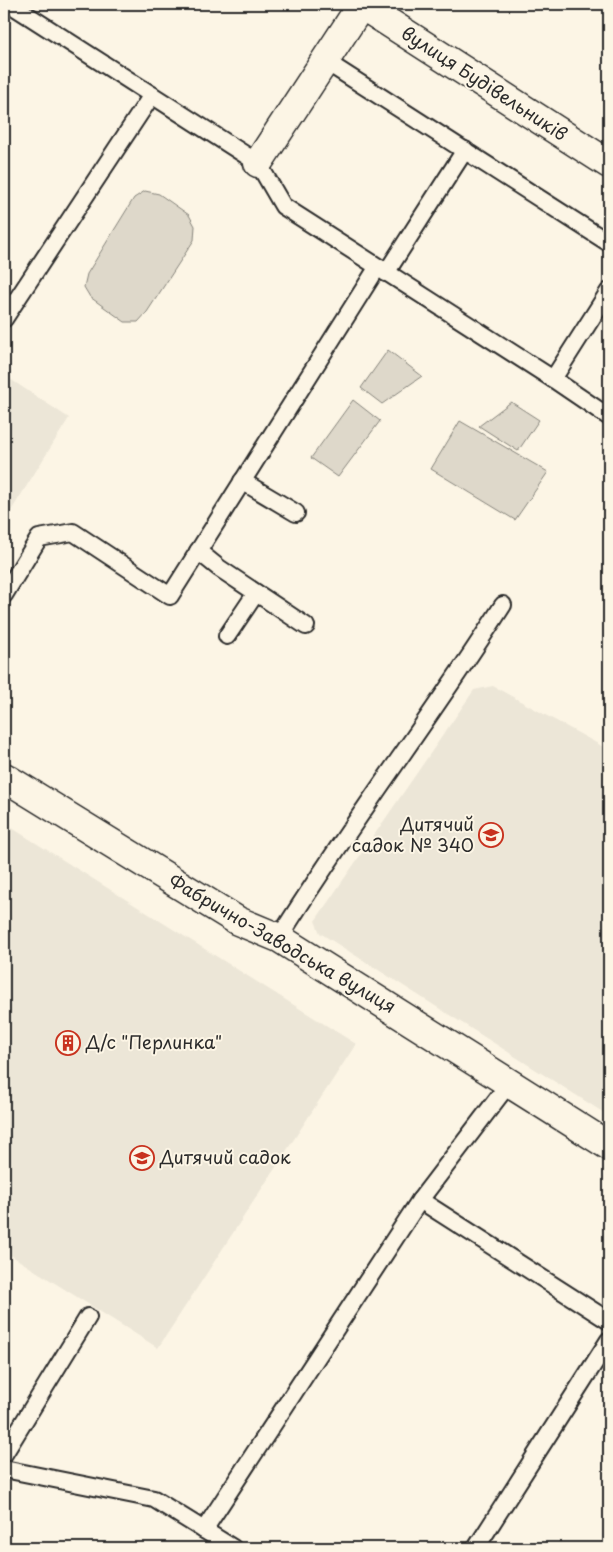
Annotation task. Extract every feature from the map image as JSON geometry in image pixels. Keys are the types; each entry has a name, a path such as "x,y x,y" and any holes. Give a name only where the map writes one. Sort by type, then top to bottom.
{"street":[{"path":"258,163 361,4"},
{"name":"вулиця Будівельників","path":"361,4 609,164"},
{"name":"Фабрично-Заводська вулиця","path":"4,777 238,921 279,938 609,1146"}],"lane":[{"path":"10,4 258,163 283,206 608,413"},
{"path":"325,61 609,243"},
{"path":"4,319 152,95"},
{"path":"4,595 39,538 73,532 170,596 242,481 382,270 465,150"},
{"path":"553,379 609,291"},
{"path":"242,481 296,513"},
{"path":"198,550 219,568 306,626"},
{"path":"227,636 256,593"},
{"path":"279,938 306,895 503,605"},
{"path":"204,1530 420,1200 510,1082"},
{"path":"420,1200 609,1321"},
{"path":"4,1454 88,1316"},
{"path":"476,1548 609,1340"},
{"path":"4,1469 154,1498 234,1548"}],"shaded area":[{"path":"145,191 159,194 189,215 195,226 194,240 147,312 138,322 125,322 90,297 84,287 87,274 134,198"},
{"path":"388,350 422,376 382,404 361,388"},
{"path":"4,375 69,418 4,522"},
{"path":"353,400 380,421 338,477 311,458"},
{"path":"511,402 539,420 518,451 479,426"},
{"path":"460,421 548,472 515,520 431,469"},
{"name":"Дитячий садок № 340","path":"493,686 609,750 609,1116 320,933 315,921 474,690"},
{"name":"Дитячий садок","path":"4,823 356,1044 158,1348 4,1251"}],"place":[{"name":"Дитячий садок № 340","path":"491,835"},
{"name":"Д/с \"Перлинка\"","path":"68,1043"},
{"name":"Дитячий садок","path":"142,1158"}]}
